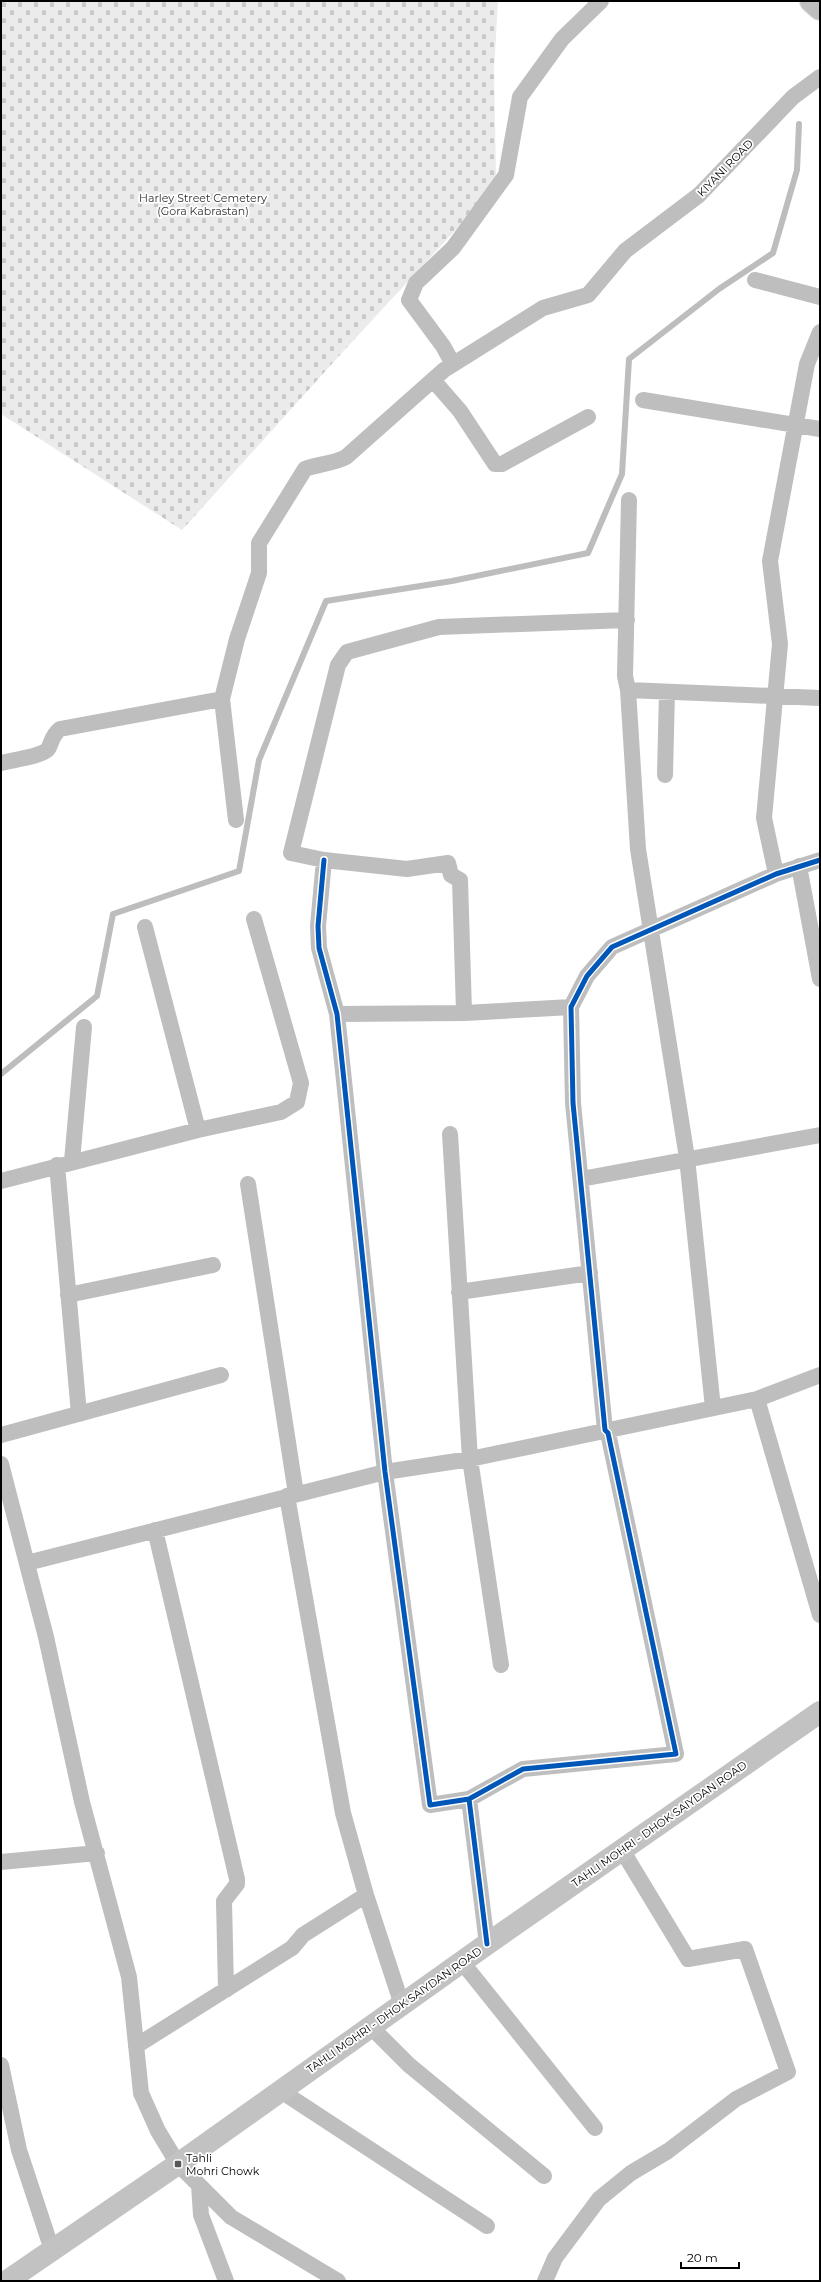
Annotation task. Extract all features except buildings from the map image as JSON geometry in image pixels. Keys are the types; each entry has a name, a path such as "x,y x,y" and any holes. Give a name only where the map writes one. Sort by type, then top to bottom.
{"main road":[{"path":"811,1 820,10"}],"street":[{"path":"453,364 443,346 409,300 416,283 453,248 506,175 520,97 562,39 601,1"},
{"name":"KIYANI ROAD","path":"222,699 237,639 258,573 259,543 305,469 337,462 346,457 453,364 543,308 588,295 625,252 699,195 793,97 820,77"},
{"path":"755,280 820,297"},
{"path":"776,874 764,818 780,644 770,561 807,364 820,332"},
{"path":"433,380 460,411 495,464 502,464 588,417"},
{"path":"643,400 820,429"},
{"path":"629,500 625,676 628,690 638,849 687,1158 713,1408"},
{"path":"464,1012 460,880 451,875 448,863 407,869 324,860 291,853 338,665 347,652 439,627 626,620"},
{"path":"628,690 820,698"},
{"path":"665,775 667,692"},
{"path":"1,763 43,753 49,749 52,735 60,729 222,699 236,820"},
{"path":"324,860 319,948 337,1014 385,1472 430,1805 469,1799 523,1769 676,1754 610,1441 605,1430 573,1103 571,1007 587,976 612,947 776,874 820,860"},
{"path":"799,866 820,979"},
{"path":"1,1181 72,1161 198,1130 281,1112 297,1102 301,1083 254,919"},
{"path":"145,927 198,1130"},
{"path":"337,1014 464,1012 571,1007"},
{"path":"72,1161 84,1027"},
{"path":"450,1134 470,1459 501,1665"},
{"path":"581,1179 687,1158 820,1135"},
{"path":"57,1165 79,1414"},
{"path":"248,1184 291,1495 343,1813 366,1895 402,2005"},
{"path":"68,1295 213,1265"},
{"path":"459,1292 590,1273"},
{"path":"1,1435 221,1375"},
{"path":"26,1562 385,1472 470,1459 757,1399 820,1375"},
{"path":"757,1399 820,1615"},
{"path":"1,1464 46,1637 82,1802 97,1853 129,1977 141,2093 158,2131 178,2164 231,2217 338,2281"},
{"path":"155,1530 237,1879 237,1884 224,1901 226,1990"},
{"name":"TAHLI MOHRI - DHOK SAIYDAN ROAD","path":"7,2281 178,2164 487,1944 622,1850 818,1717"},
{"path":"469,1799 487,1944"},
{"path":"545,2281 555,2258 599,2199 631,2173 668,2151 736,2099 788,2072 745,1949 688,1960 622,1850"},
{"path":"1,1862 97,1853"},
{"path":"136,2046 292,1948 303,1935 366,1895"},
{"path":"462,1962 595,2128"},
{"path":"371,2027 409,2065 544,2176"},
{"path":"1,2065 20,2150 52,2250"},
{"path":"281,2091 487,2226"},
{"path":"199,2185 201,2215 226,2281"}],"green space":[{"name":"Harley Street Cemetery (Gora Kabrastan)","path":"1,1 498,1 494,70 496,176 474,210 339,356 182,530 1,414"}],"waterway":[{"path":"1,1074 97,996 113,914 239,871 259,760 326,601 452,581 588,553 622,474 629,359 719,289 773,253 797,170 799,124"}],"cycle path":[{"path":"324,860 318,926 319,948 337,1014 385,1472 430,1805 469,1799 487,1944"},
{"path":"469,1799 523,1769 676,1754 608,1433 605,1430 573,1103 571,1007 587,976 612,947 776,874 820,860"}],"place":[{"name":"Tahli Mohri Chowk","path":"178,2164"}]}
